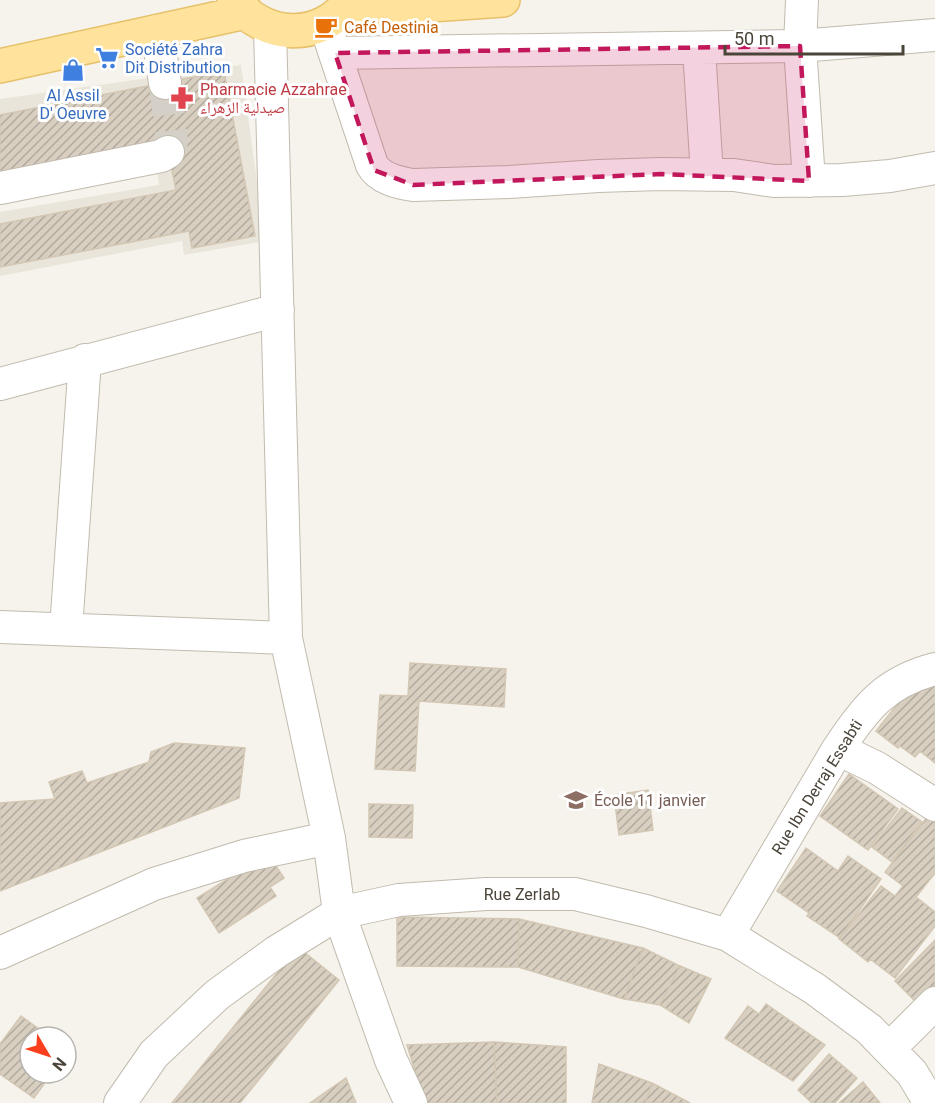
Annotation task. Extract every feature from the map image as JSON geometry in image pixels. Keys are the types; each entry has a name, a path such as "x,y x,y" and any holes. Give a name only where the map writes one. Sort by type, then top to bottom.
{"main road":[{"path":"0,66 250,13 294,32 338,22 503,0"}],"street":[{"path":"802,0 800,46 809,181"},
{"path":"250,13 278,310 286,639 329,838 339,914 391,1060 411,1103"},
{"path":"935,35 800,46 699,49 338,22 372,165 378,173 399,183 413,185 598,176 707,175 809,181 890,176 935,168"},
{"path":"157,31 165,83"},
{"path":"699,49 707,175"},
{"path":"0,188 161,156 168,152"},
{"path":"0,384 278,310"},
{"path":"66,629 85,360"},
{"path":"0,627 286,639"},
{"name":"Rue Ibn Derraj Essabti","path":"728,935 858,719 878,697 915,674 935,669"},
{"path":"838,749 877,768 935,805"},
{"path":"0,953 154,884 244,856 329,838"},
{"name":"Rue ZerIab","path":"120,1103 154,1054 217,995 276,952 339,914 399,900 486,894 575,894 646,910 728,935 815,988 869,1029 912,1073 930,1103"},
{"path":"888,1049 935,1004"}],"highlighted area":[{"path":"800,46 809,181 661,174 413,185 374,170 335,53"}],"shaded area":[{"path":"241,65 265,241 184,255 182,241 0,276 0,212 159,185 153,148 0,180 0,99"}],"building":[{"path":"224,71 255,236 192,248 189,231 0,267 0,224 176,190 166,142 0,174 0,115"},
{"path":"410,663 506,669 504,707 419,701 415,771 375,769 380,695 408,696"},
{"path":"917,679 935,683 935,763 920,751 915,757 900,746 898,748 876,731"},
{"path":"174,743 245,748 239,798 0,891 0,803 55,799 49,782 82,771 87,783 149,762 151,752"},
{"path":"849,774 898,809 868,850 820,816"},
{"path":"648,790 653,830 619,835 614,795"},
{"path":"369,804 413,805 412,838 369,837"},
{"path":"902,808 922,822 892,862 872,847"},
{"path":"932,811 935,813 935,873 916,897 935,912 935,926 895,978 870,959 868,962 839,939 881,886 895,896 903,886 885,872"},
{"path":"806,848 838,871 848,856 881,879 840,938 807,916 809,913 777,891"},
{"path":"268,854 284,878 270,887 276,896 219,933 197,898"},
{"path":"397,917 519,919 518,967 397,966"},
{"path":"519,919 643,948 624,999 518,967"},
{"path":"935,940 935,991 920,1006 895,981"},
{"path":"298,947 339,980 240,1103 172,1103"},
{"path":"643,948 680,966 660,1005 624,999"},
{"path":"680,966 711,979 689,1023 660,1005"},
{"path":"766,1004 825,1045 793,1081 725,1038 748,1006 759,1014"},
{"path":"21,1016 33,1025 18,1025 18,1085 43,1085 34,1098 0,1074 0,1044"},
{"path":"494,1042 566,1047 566,1103 497,1103"},
{"path":"494,1042 497,1103 425,1103 407,1045"},
{"path":"829,1054 857,1078 835,1103 812,1103 798,1090"},
{"path":"599,1064 652,1083 645,1103 592,1103"},
{"path":"346,1078 356,1103 310,1103"},
{"path":"863,1082 880,1103 839,1103"},
{"path":"652,1083 690,1103 645,1103"}],"tunnel":[{"path":"165,83 172,142 168,152"}],"place":[{"name":"Café Destinia","path":"326,27"},
{"name":"Société Zahra Dit Distribution","path":"107,58"},
{"name":"Al Assil D' Oeuvre","path":"73,70"},
{"name":"Pharmacie Azzahrae صيدلية الزهراء","path":"182,98"},
{"name":"École 11 janvier","path":"576,800"}]}
